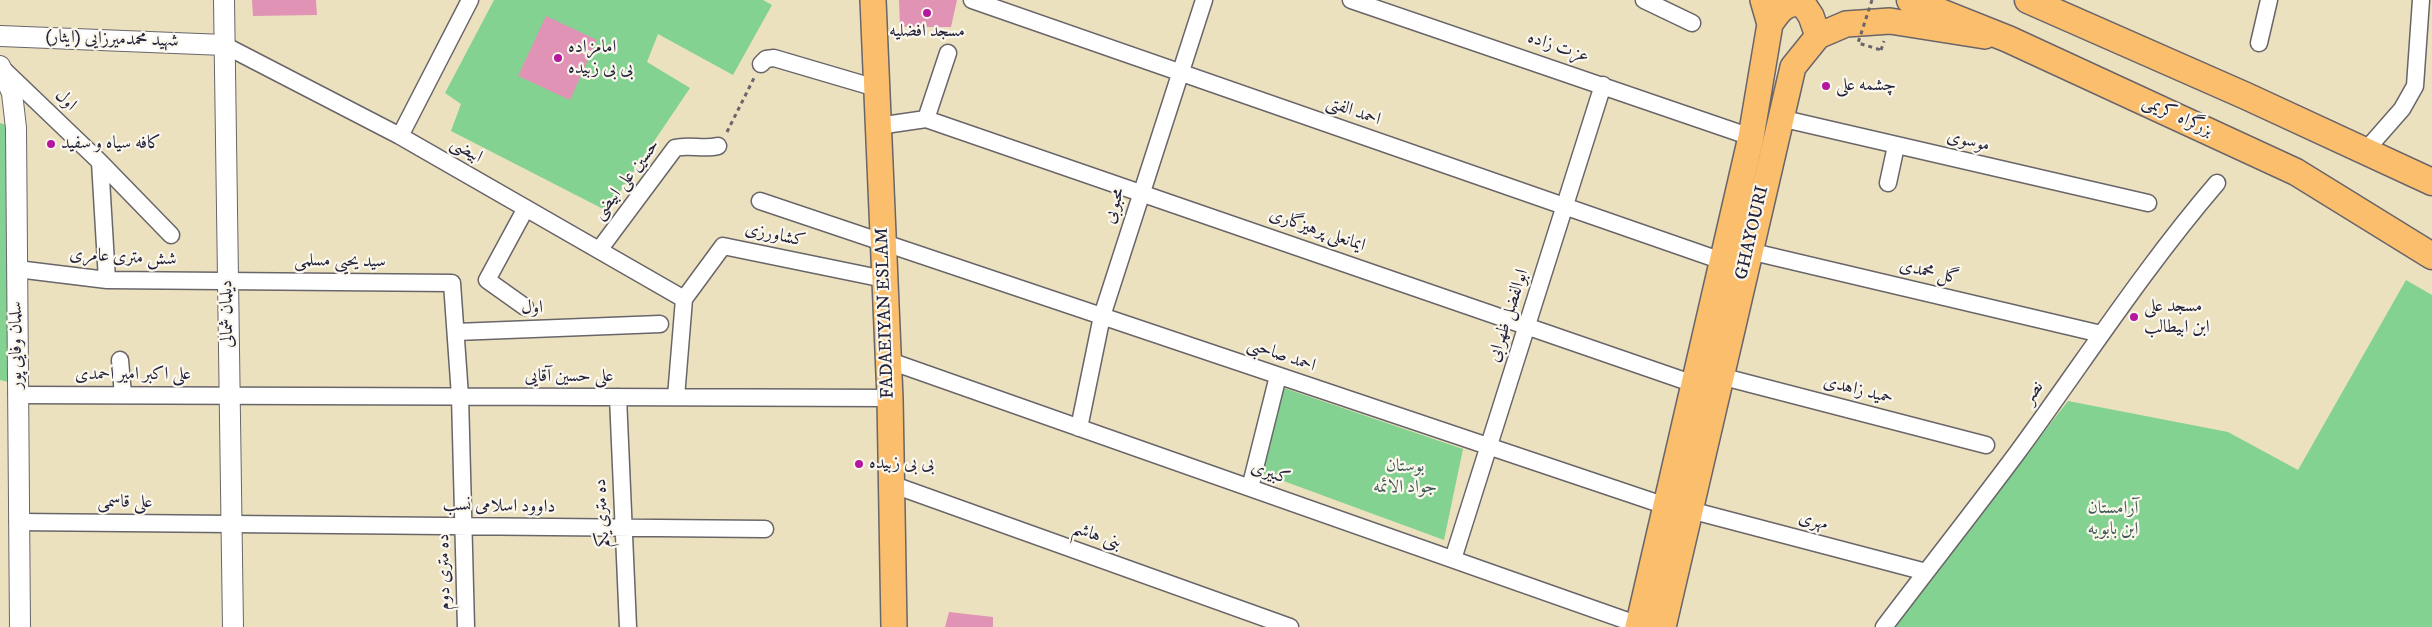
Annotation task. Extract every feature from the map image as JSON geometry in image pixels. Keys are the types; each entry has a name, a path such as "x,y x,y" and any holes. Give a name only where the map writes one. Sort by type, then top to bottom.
{"highway":[{"name":"بزرگراه کریمی","path":"1910,0 2008,39 2296,172 2432,256"},
{"path":"2028,0 2366,150 2432,182"}],"main road":[{"name":"FADAEIYAN ESLAM","path":"873,0 890,398 894,627"},
{"name":"GHAYOURI","path":"1678,508 1694,384 1750,137 1770,24 1763,0"},
{"path":"1770,24 1782,7 1792,2 1802,4 1811,16 1818,36"},
{"name":"GHAYOURI","path":"1647,626 1678,508 1720,376 1793,67 1818,36 1846,24 1890,21 2008,39"}],"street":[{"name":"دیلمان شمالی","path":"224,0 228,281 238,396 232,524 233,627"},
{"path":"400,136 470,0"},
{"name":"احمد الفتی","path":"972,0 1722,261"},
{"name":"محبوبی","path":"1079,428 1102,316 1140,191 1204,0"},
{"name":"عزت زاده","path":"1351,0 1750,137"},
{"path":"1644,0 1692,24"},
{"path":"2259,43 2269,0"},
{"path":"2366,150 2402,108 2416,86 2421,0"},
{"name":"شهید محمدمیرزایی (ایثار)","path":"0,36 224,45"},
{"name":"ابیضی","path":"224,45 400,136 684,299"},
{"path":"878,126 926,119 948,53"},
{"path":"761,64 766,59 774,58 876,88"},
{"name":"اول","path":"1,68 100,162 171,235"},
{"name":"سلمان وفایی پور","path":"1,68 12,93 16,128 20,627"},
{"name":"ابوالفضل ظهرابی","path":"1452,559 1603,85"},
{"name":"موسوی","path":"1780,118 2148,203"},
{"name":"ایمانعلی پرهیزگاری","path":"926,119 1140,191 1694,384"},
{"name":"حسین علی ابیضی","path":"599,250 675,148 684,146 709,148 718,146"},
{"path":"1888,183 1896,146"},
{"path":"100,162 107,280"},
{"name":"نصر","path":"1884,627 2017,453 2101,334 2189,215 2217,183"},
{"name":"احمد صاحبی","path":"760,201 1488,447 1678,508"},
{"path":"525,307 487,280 526,208"},
{"name":"کشاورزی","path":"684,299 724,246 884,279"},
{"name":"گل محمدی","path":"1749,251 2101,334"},
{"name":"شش متری عامری","path":"17,269 107,280 228,281"},
{"name":"سید یحیی مسلمی","path":"228,281 452,283 456,332"},
{"path":"676,397 684,299"},
{"name":"اول","path":"456,332 660,324"},
{"name":"ده متری دوم","path":"456,332 460,396 466,627"},
{"path":"120,360 123,395"},
{"name":"کبیری","path":"887,360 1647,626"},
{"path":"1250,488 1278,376"},
{"name":"حمید زاهدی","path":"1720,376 1986,445"},
{"name":"علی اکبر امیر احمدی","path":"18,395 238,396"},
{"name":"علی حسین آقایی","path":"238,396 890,398"},
{"name":"ده متری یکم","path":"618,397 628,627"},
{"name":"بنی هاشم","path":"891,484 1290,627"},
{"name":"مهری","path":"1678,508 1926,572"},
{"name":"علی قاسمی","path":"18,522 232,524"},
{"name":"داوود اسلامی نسب","path":"232,524 765,529"}],"path":[{"path":"1872,0 1858,43 1882,50"},
{"path":"718,146 726,134 761,64"}],"green space":[{"path":"494,0 763,0 772,5 733,75 658,34 647,62 690,88 607,211 451,131 461,104 445,93"},
{"path":"0,123 9,126 8,382 0,380"},
{"name":"آرامستان ابن بابویه","path":"2406,280 2432,295 2432,627 1891,627 2068,401 2228,432 2298,470"},
{"name":"بوستان جواد الائمه","path":"1281,387 1463,449 1444,540 1259,472"}],"building":[{"path":"252,0 316,0 317,15 253,16"},
{"name":"مسجد افضلیه","path":"899,0 957,0 951,27 900,27"},
{"name":"امامزاده بی بی زبیده","path":"546,16 597,40 570,100 518,76"},
{"path":"949,612 993,617 993,627 945,627"}],"place":[{"name":"مسجد افضلیه","path":"927,13"},
{"name":"امامزاده بی بی زبیده","path":"558,58"},
{"name":"چشمه علی","path":"1826,86"},
{"name":"کافه سیاه و سفید","path":"51,144"},
{"name":"مسجد علی ابن ابیطالب","path":"2134,317"},
{"name":"بی بی زبیده","path":"859,464"}]}
